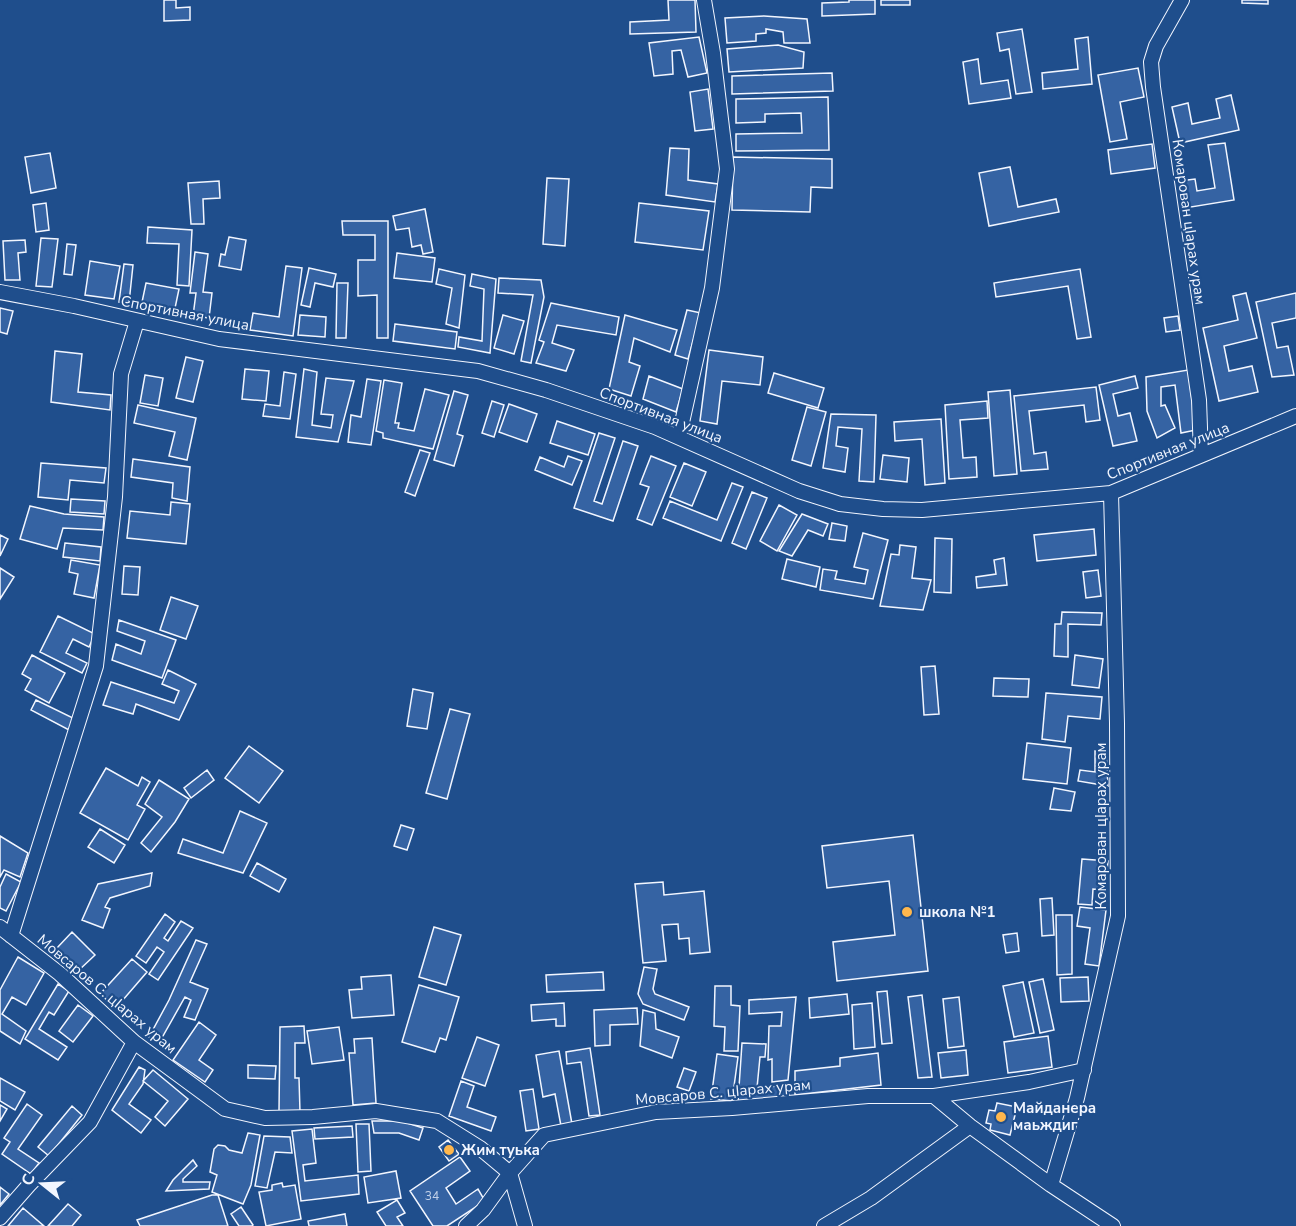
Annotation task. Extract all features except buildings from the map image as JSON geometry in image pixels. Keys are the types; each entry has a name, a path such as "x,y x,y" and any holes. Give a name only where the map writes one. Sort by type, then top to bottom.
{"street":[{"path":"680,436 712,288 727,169 704,0"},
{"name":"Комарован цIарах урам","path":"1182,0 1156,46 1151,62 1199,400 1201,455"},
{"name":"Спортивная улица","path":"0,292 219,339 478,371 546,390 680,436 799,491 840,504 884,509 922,510 1111,494 1296,416"},
{"path":"6,931 96,666 114,497 121,374 137,321"},
{"name":"Комарован цIарах урам","path":"1051,1185 1084,1070 1118,916 1117,723 1111,494"},
{"name":"Мовсаров С. цIарах урам","path":"6,931 60,974 134,1042 225,1109 265,1118 313,1117 376,1111 437,1121 480,1148 510,1173 544,1135 656,1112 868,1096 934,1096 1029,1082 1084,1070"},
{"path":"0,1218 90,1122 134,1042"},
{"path":"934,1096 970,1126 1051,1185 1113,1226"},
{"path":"824,1226 871,1198 970,1126"},
{"path":"466,1226 483,1210 510,1173"},
{"path":"510,1173 525,1226"}],"place":[{"name":"школа №1","path":"907,912"},
{"name":"Майданера маьждиг","path":"1001,1117"},
{"name":"Жим туька","path":"449,1150"}]}
